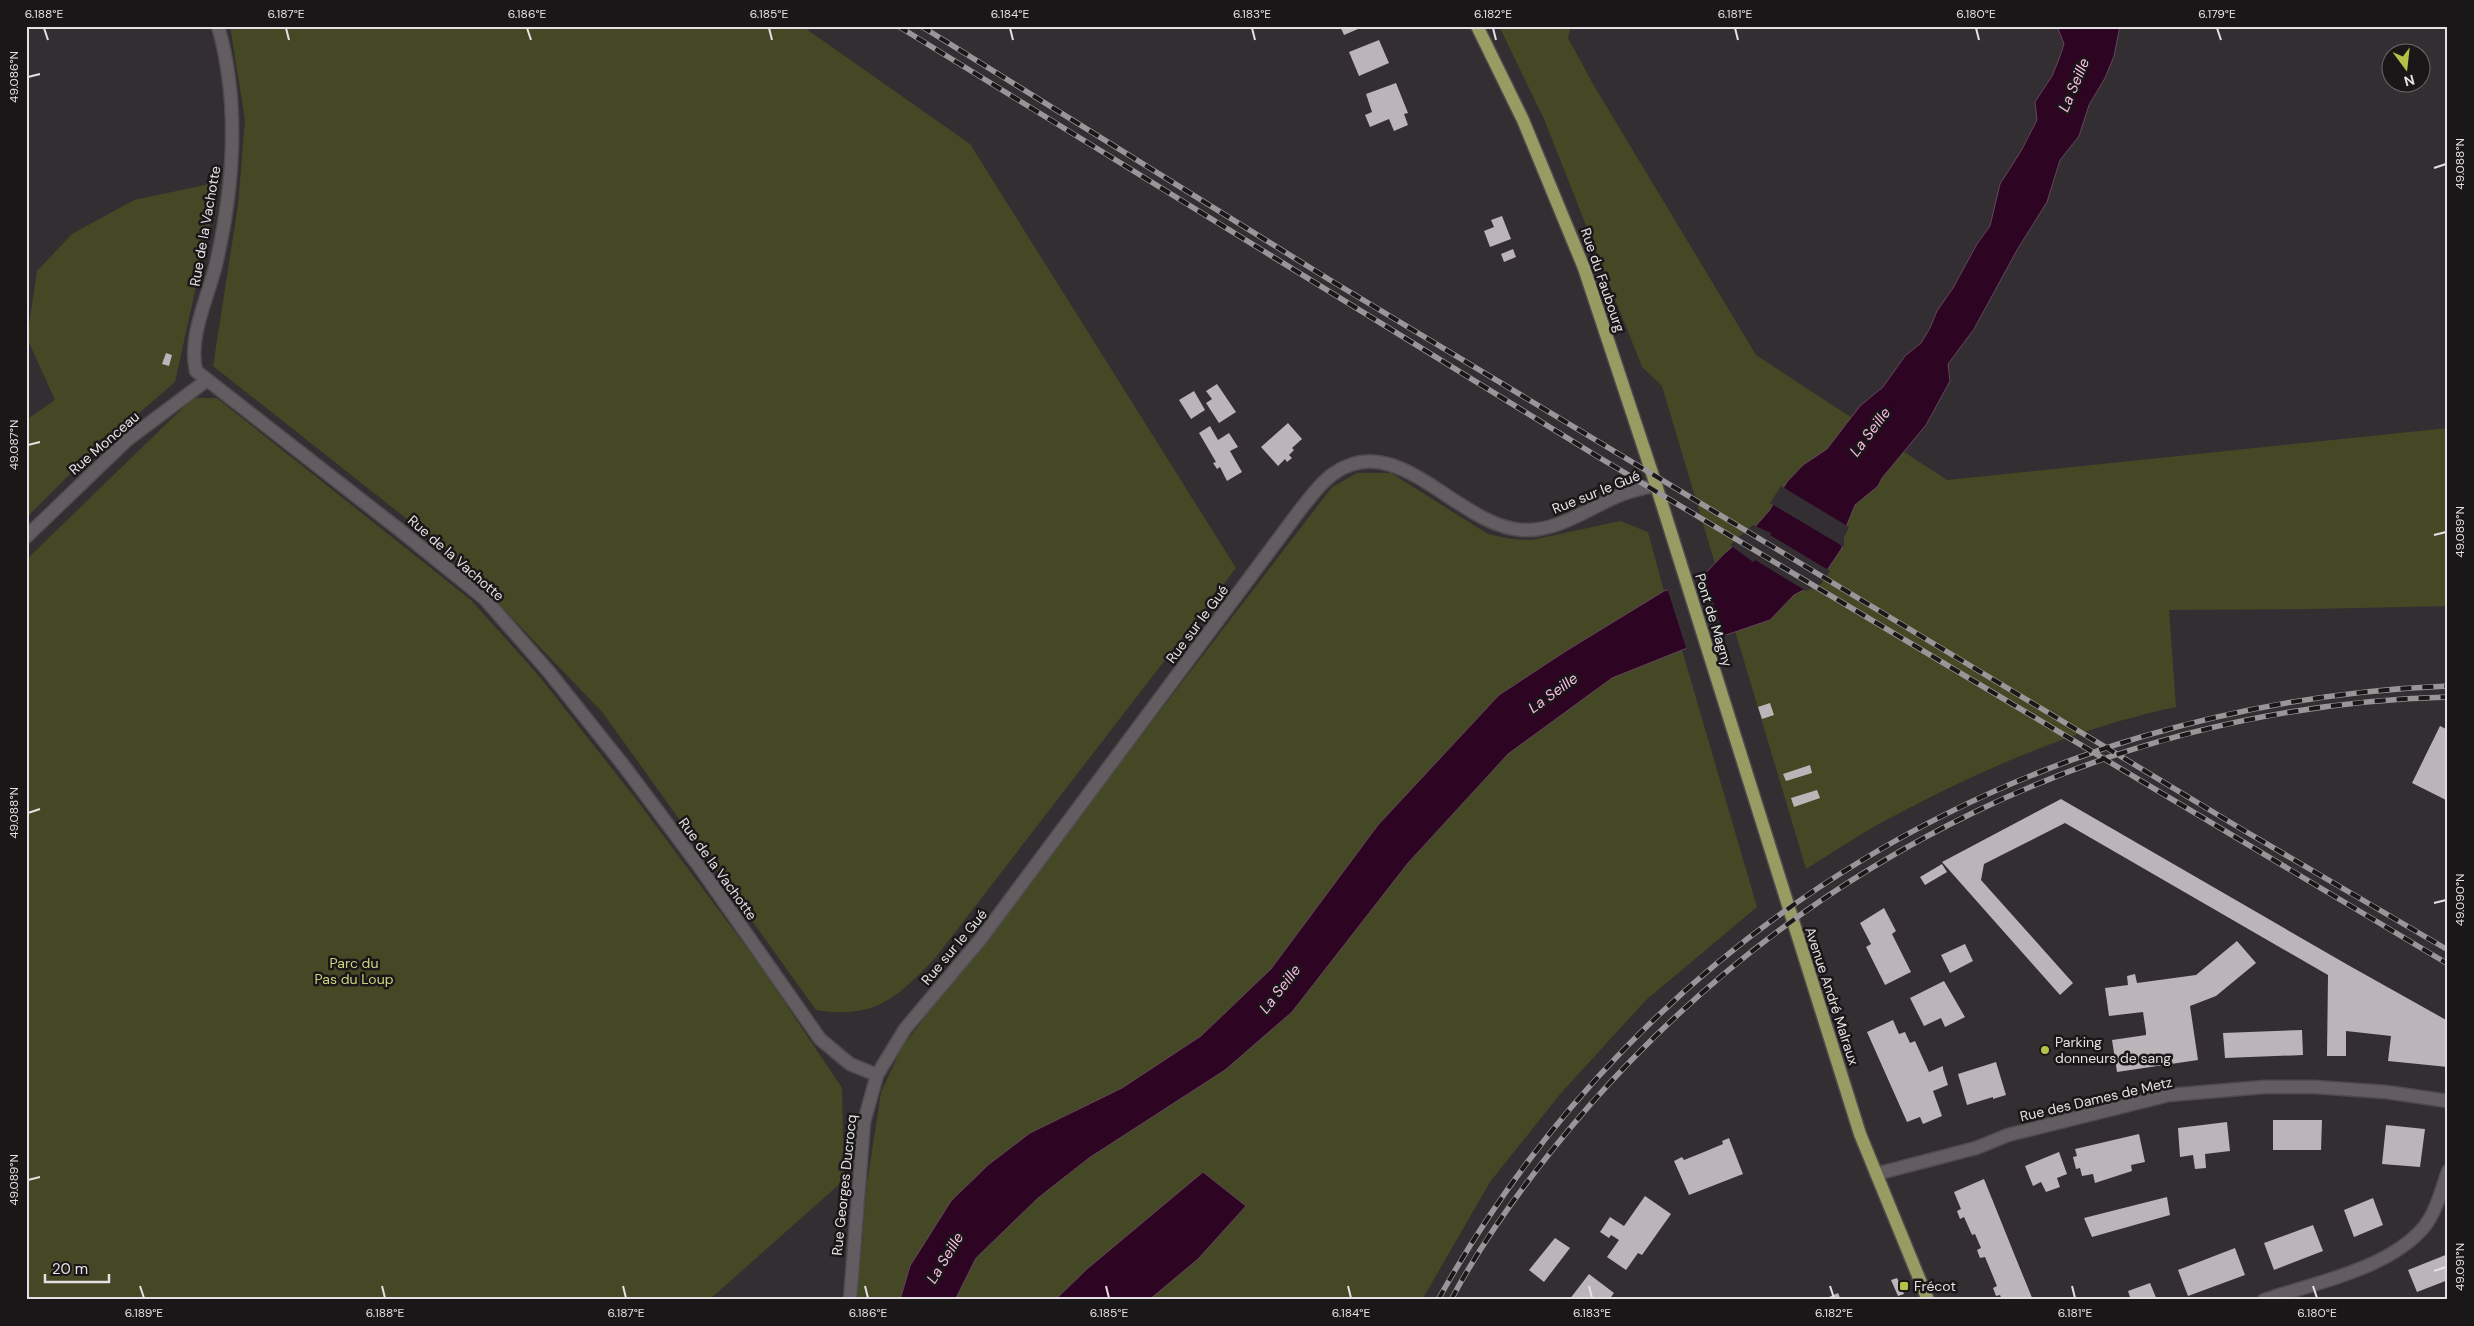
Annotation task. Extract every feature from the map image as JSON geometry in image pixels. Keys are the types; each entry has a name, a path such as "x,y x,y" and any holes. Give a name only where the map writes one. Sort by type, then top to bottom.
{"main road":[{"name":"Rue du Faubourg","path":"1477,26 1523,120 1571,234 1678,554"},
{"name":"Pont de Magny","path":"1678,554 1722,695"},
{"name":"Avenue André Malraux","path":"1722,695 1860,1134 1928,1300"}],"street":[{"name":"Rue de la Vachotte","path":"218,26 224,48 232,96 230,178 217,262 196,335 193,359 196,371 484,599 549,672 624,766 701,869 820,1039 850,1064 877,1075"},
{"name":"Rue Monceau","path":"26,537 126,440 207,380"},
{"name":"Rue sur le Gué","path":"877,1075 905,1029 980,940 1300,510 1333,474 1359,462 1372,461 1394,465 1482,518 1522,530 1534,530 1559,523 1624,494 1656,485"},
{"name":"Rue Georges Ducrocq","path":"850,1300 864,1122 877,1075"},
{"name":"Rue des Dames de Metz","path":"1876,1174 1976,1148 2008,1135 2169,1095 2264,1088 2315,1087 2386,1092 2448,1101"},
{"path":"2264,1300 2354,1270 2408,1243 2425,1226 2441,1194 2448,1171"}],"green space":[{"path":"230,26 802,26 970,144 1236,568 936,957 910,984 897,994 870,1008 854,1012 816,1010 603,713 450,553 213,366 238,205 245,120"},
{"path":"1499,26 1571,26 1568,38 1593,84 1756,355 1947,480 2448,428 2448,606 2169,610 2176,707 2102,726 2029,752 1994,767 1924,800 1879,824 1806,869 1662,386 1642,367 1544,119"},
{"path":"219,182 175,382 80,464 26,518 26,420 55,400 27,338 37,271 72,234 134,200"},
{"name":"Parc du Pas du Loup","path":"193,398 217,398 471,600 539,676 636,799 759,964 842,1088 844,1180 709,1300 26,1300 26,560"},
{"path":"1357,473 1391,473 1488,534 1511,539 1532,540 1620,521 1648,532 1664,591 1499,695 1378,825 1271,969 1201,1036 1122,1088 910,1266 900,1300 857,1300 867,1183 881,1092 902,1047 1332,487"},
{"path":"1682,650 1757,907 1646,1000 1561,1093 1490,1182 1422,1300 955,1300 976,1258 1038,1198 1089,1158 1225,1070 1292,1012 1408,863 1508,754 1612,678"}],"water":[{"name":"La Seille","path":"2057,26 2120,26 2114,56 2105,78 2089,105 2079,136 2060,160 2047,202 2017,250 1974,329 1948,364 1950,381 1926,425 1882,478 1878,486 1855,505 1842,537 1842,548 1819,582 1794,595 1770,620 1682,650 1612,678 1508,754 1408,863 1292,1012 1225,1070 1089,1158 1038,1198 976,1258 955,1300 900,1300 910,1266 951,1201 988,1165 1030,1133 1122,1088 1201,1036 1271,969 1378,825 1499,695 1664,591 1697,582 1725,553 1753,529 1769,511 1787,482 1803,465 1827,449 1860,406 1883,387 1905,356 1921,343 1937,311 1953,288 1977,244 1990,226 2000,184 2021,151 2037,120 2035,102 2052,76 2059,59 2064,44"},
{"path":"1203,1172 1246,1206 1198,1259 1149,1300 1055,1300 1087,1269"}],"pier":[{"path":"1781,486 1849,527 1844,537 1844,547 1770,503"},
{"path":"1753,525 1771,533 1770,535 1830,571 1821,584 1806,591 1755,560 1753,562 1730,545"},
{"path":"1703,571 1725,639 1687,651 1667,588 1695,579"}],"building":[{"path":"1340,26 1365,26 1344,35"},
{"path":"1379,40 1389,63 1359,76 1349,52"},
{"path":"1396,83 1408,113 1404,114 1408,125 1394,131 1389,119 1370,127 1365,115 1372,112 1366,94"},
{"path":"1502,216 1511,239 1490,247 1484,231 1494,227 1491,220"},
{"path":"1513,249 1516,257 1504,262 1501,254"},
{"path":"166,353 172,355 169,366 162,364"},
{"path":"1217,384 1236,412 1219,423 1206,403 1212,399 1206,391"},
{"path":"1194,391 1205,410 1191,419 1179,400"},
{"path":"1288,423 1302,439 1292,448 1294,450 1289,455 1292,458 1287,462 1285,459 1278,466 1261,447"},
{"path":"1210,426 1218,440 1229,433 1238,447 1230,451 1242,472 1227,481 1220,467 1217,469 1213,463 1216,462 1199,433"},
{"path":"1770,703 1774,715 1762,719 1758,707"},
{"path":"2440,726 2448,730 2448,801 2412,783"},
{"path":"1810,765 1812,773 1786,781 1783,774"},
{"path":"1817,790 1820,798 1794,807 1791,798"},
{"path":"2061,799 2448,1021 2448,1067 2388,1061 2391,1036 2346,1031 2346,1056 2327,1056 2328,975 2065,823 1984,864 1981,880 2073,983 2060,995 1942,862"},
{"path":"1942,864 1947,872 1925,885 1920,877"},
{"path":"1884,908 1896,931 1892,934 1911,972 1885,985 1866,947 1871,944 1860,923"},
{"path":"2237,941 2256,963 2216,996 2190,1006 2198,1060 2117,1072 2112,1040 2146,1035 2146,1032 2143,1012 2109,1016 2105,988 2128,985 2127,976 2135,974 2137,983 2196,975"},
{"path":"1965,944 1973,961 1950,973 1941,955"},
{"path":"1944,981 1965,1017 1945,1027 1941,1018 1924,1026 1910,998"},
{"path":"1893,1020 1899,1034 1905,1032 1910,1043 1915,1041 1929,1072 1943,1066 1948,1085 1933,1091 1942,1116 1923,1124 1920,1117 1907,1122 1867,1032"},
{"path":"2302,1030 2303,1055 2225,1058 2223,1033"},
{"path":"1996,1062 2006,1095 1967,1105 1958,1074"},
{"path":"2273,1120 2322,1120 2321,1150 2273,1150"},
{"path":"2227,1122 2230,1151 2205,1154 2206,1168 2195,1169 2193,1155 2180,1157 2178,1128"},
{"path":"2386,1125 2425,1129 2420,1167 2382,1164"},
{"path":"2139,1134 2145,1162 2131,1165 2132,1171 2095,1183 2093,1174 2082,1176 2080,1168 2076,1169 2073,1157 2077,1156 2075,1149"},
{"path":"1729,1138 1743,1174 1689,1195 1674,1161 1682,1157 1684,1160 1704,1152 1723,1144 1722,1141"},
{"path":"2059,1152 2067,1174 2057,1178 2060,1187 2046,1192 2041,1182 2033,1186 2025,1166"},
{"path":"1984,1179 2033,1300 2002,1300 2000,1295 1996,1296 1993,1288 1997,1286 1985,1257 1980,1258 1977,1250 1981,1248 1975,1234 1972,1235 1964,1217 1960,1219 1957,1211 1961,1209 1954,1192"},
{"path":"1645,1196 1671,1214 1642,1255 1638,1253 1626,1270 1607,1257 1619,1240 1611,1235 1609,1238 1600,1232 1610,1217 1624,1226"},
{"path":"2167,1197 2170,1215 2092,1237 2084,1218"},
{"path":"2373,1198 2383,1225 2354,1237 2344,1210"},
{"path":"2313,1225 2323,1251 2274,1270 2264,1243"},
{"path":"1555,1238 1570,1248 1544,1282 1529,1270"},
{"path":"2235,1248 2245,1275 2188,1296 2178,1270"},
{"path":"2448,1254 2448,1280 2417,1292 2408,1270"},
{"path":"1589,1274 1614,1293 1609,1300 1569,1300"},
{"path":"1897,1278 1904,1294 1898,1296 1891,1280"},
{"path":"2150,1283 2157,1300 2131,1300 2128,1291"},
{"path":"1838,1293 1841,1300 1822,1300"}],"railway":[{"path":"898,26 1595,455 2448,964"},
{"path":"921,26 1330,280 2238,827 2448,950"},
{"path":"1438,1300 1523,1168 1623,1050 1737,947 1862,860 1997,790 2141,737 2292,702 2448,686"},
{"path":"1451,1300 1497,1223 1551,1151 1589,1106 1675,1017 1769,938 1869,870 1976,812 2088,765 2204,730 2324,707 2448,697"}],"place":[{"name":"Parking donneurs de sang","path":"2045,1050"},
{"name":"Frécot","path":"1904,1286"}]}
